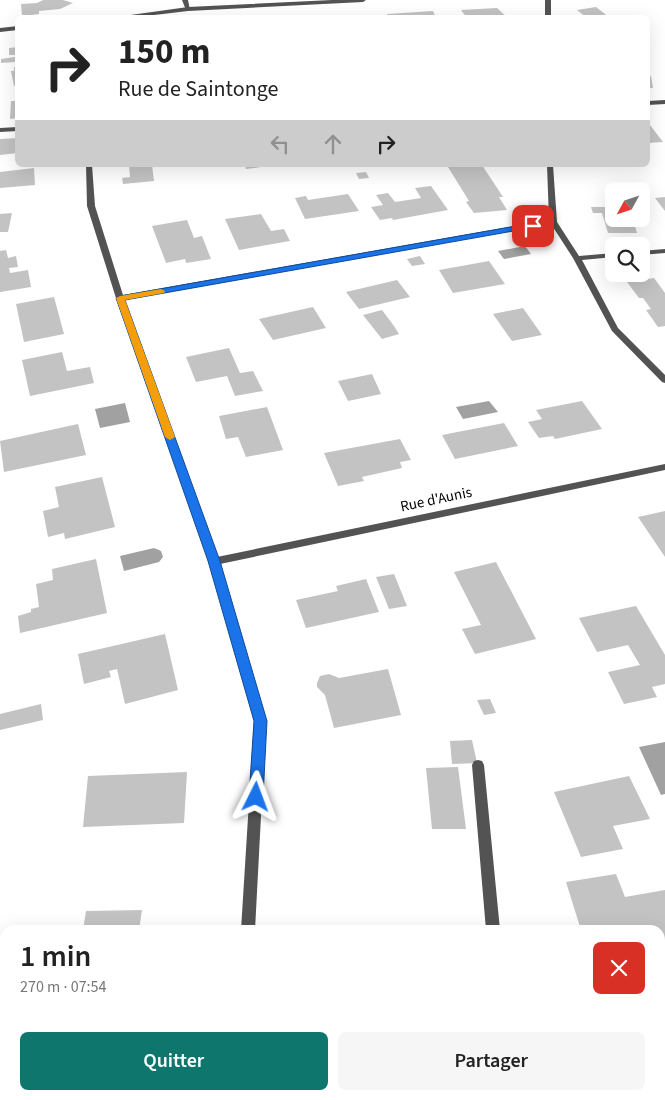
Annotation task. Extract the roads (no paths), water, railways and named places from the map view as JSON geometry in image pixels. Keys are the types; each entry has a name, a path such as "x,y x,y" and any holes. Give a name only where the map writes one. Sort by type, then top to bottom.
{"street":[{"path":"185,0 188,9"},
{"path":"152,15 188,9 363,0"},
{"path":"548,0 548,15"},
{"path":"0,30 15,28"},
{"path":"650,104 665,102"},
{"path":"0,130 15,129"},
{"path":"89,167 91,206 120,298 214,561 260,721 248,925"},
{"path":"550,167 553,222 577,258 615,329 665,380"},
{"path":"120,298 553,222"},
{"path":"650,252 665,250"},
{"path":"577,258 605,256"},
{"name":"Rue d'Aunis","path":"214,561 665,467"},
{"path":"478,765 493,925"}]}
